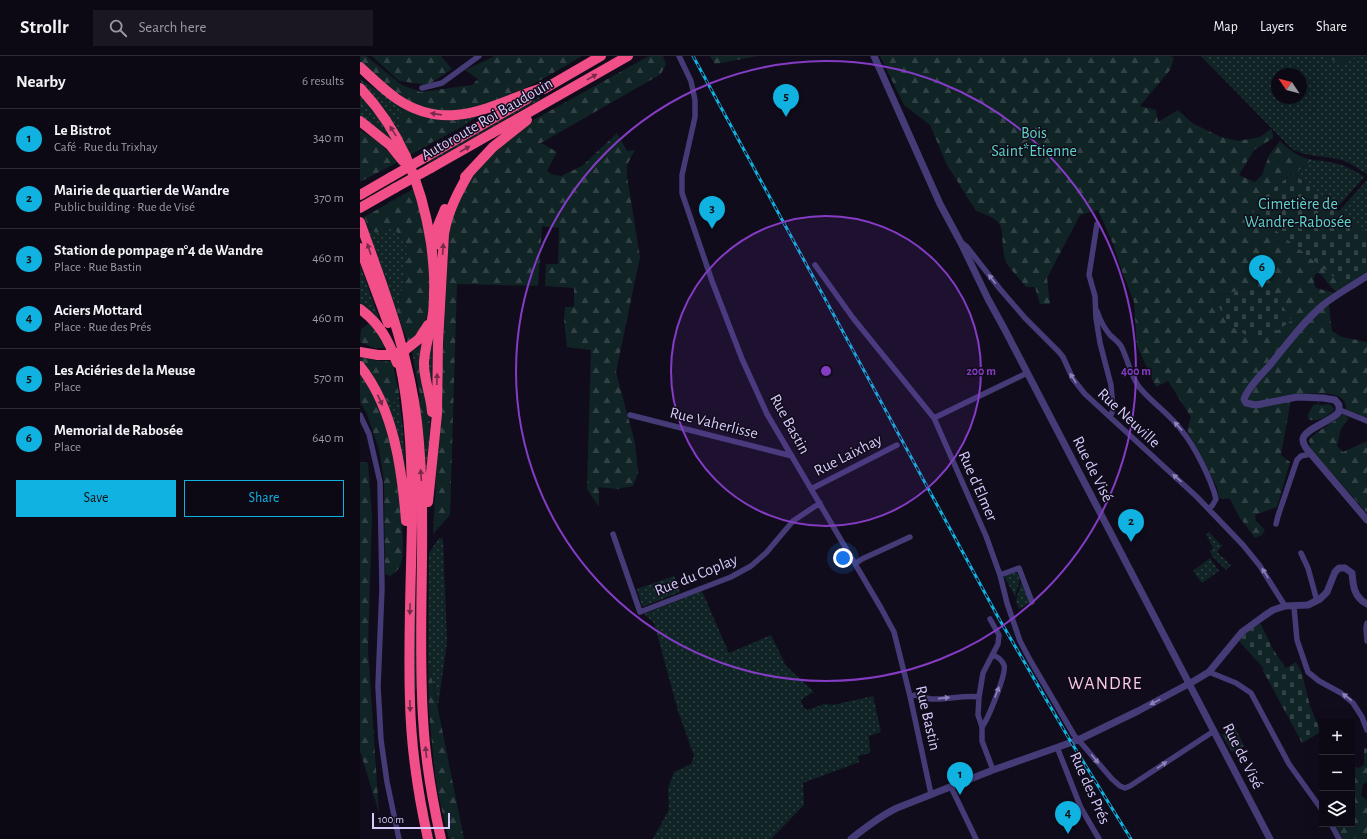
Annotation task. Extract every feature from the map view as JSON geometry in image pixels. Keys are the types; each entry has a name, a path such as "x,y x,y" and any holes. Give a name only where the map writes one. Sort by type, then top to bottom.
{"highway":[{"name":"Autoroute Roi Baudouin","path":"360,195 601,56"},
{"name":"Autoroute Roi Baudouin","path":"360,208 628,56"},
{"path":"360,67 385,90"},
{"path":"360,74 401,102 434,114 467,114 484,110 549,86"},
{"path":"360,88 377,108 399,141 418,186 423,206 433,261 434,299 424,363 425,377 432,409 434,432"},
{"path":"433,261 436,234 441,216 452,196 469,173 506,135 558,96"},
{"path":"360,121 397,152 404,162 423,206"},
{"path":"423,543 437,414 438,343 444,234 446,221 454,201 469,173"},
{"path":"360,222 401,343 409,374 417,423 422,488 423,559 421,671 423,718 431,791 441,839"},
{"path":"360,248 393,338 407,404 411,450 410,718 416,775 428,839"},
{"path":"360,352 396,354 406,350 419,339 426,328 434,299"},
{"path":"360,309 373,320 383,332 402,378"},
{"path":"360,348 375,354"},
{"path":"360,366 370,379 379,397 394,440 411,555"}],"street":[{"path":"422,88 442,83 479,56"},
{"name":"Rue Bastin","path":"679,56 691,81 695,100 695,117 682,175 682,193 712,281 742,359 767,414 894,632 910,696 931,794"},
{"name":"Rue de Visé","path":"874,56 940,204 988,299 1270,839"},
{"path":"1097,224 1089,275 1095,296 1097,311 1102,324 1122,347 1128,366 1138,385 1182,430 1190,442 1214,488 1216,499 1209,508"},
{"name":"Rue Neuville","path":"961,243 967,247 1025,318 1059,352 1063,357 1073,379 1085,394 1209,508 1251,553 1285,606"},
{"name":"Rue d'Elmer","path":"815,265 853,318 934,418 986,536 1000,575 1007,603 1020,641 1052,699 1078,740 1112,780 1125,788 1130,786 1214,731"},
{"path":"1367,276 1323,306 1313,315 1301,327 1257,380 1244,399 1246,403 1256,405 1297,398 1323,398 1335,400 1339,404 1340,410 1336,416 1307,432 1303,436 1303,442 1311,454 1367,520"},
{"path":"1097,311 1096,318 1100,343 1111,385 1113,410 1110,417"},
{"path":"934,418 1027,373"},
{"path":"1340,410 1367,421"},
{"path":"360,415 369,434 380,482 382,588 378,686 387,782 399,839"},
{"name":"Rue Vaherlisse","path":"630,415 792,456"},
{"name":"Rue Laixhay","path":"811,489 897,445"},
{"path":"1276,524 1297,460 1301,456 1311,454"},
{"name":"Rue du Coplay","path":"613,534 640,612 732,577 751,566 766,553 793,521 820,503"},
{"path":"855,564 862,559 910,537"},
{"path":"1301,552 1308,568 1317,601"},
{"path":"1000,575 1019,568 1032,602"},
{"path":"851,839 887,812 993,770 1078,740 1189,684 1209,672 1247,628 1273,610 1285,606 1294,607 1308,605 1317,601 1327,592 1336,570 1342,568 1349,570 1352,573 1355,594 1367,604"},
{"path":"1294,607 1296,640 1308,672 1319,681 1341,693 1353,703 1362,717 1367,730"},
{"path":"990,619 999,635 998,644 983,673 978,715 982,727 982,741 993,770"},
{"path":"1367,623 1367,641"},
{"path":"982,727 986,721 1002,679 1004,667 1004,664 996,656 992,655"},
{"path":"1209,672 1236,683 1251,693 1289,764 1319,806"},
{"path":"910,696 913,694 932,699 969,696 979,697"},
{"name":"Rue des Prés","path":"1057,747 1081,808 1099,839"},
{"path":"950,787 976,839"},
{"path":"1333,827 1339,839"}],"green space":[{"path":"360,56 366,56 402,85 421,92 472,85 478,79 465,70 495,56 582,56 518,92 472,108 449,110 425,107 402,98 360,64"},
{"path":"372,56 441,56 452,69 428,85 399,81"},
{"path":"649,56 663,56 666,64 661,74 541,143 557,152 547,171 551,174 561,176 582,166 617,133 627,151 635,150 627,165 627,176 640,257 616,372 635,443 638,473 633,486 617,489 599,487 599,507 587,489 591,350 567,347 564,319 565,307 574,307 574,288 545,286 546,264 558,264 559,228 542,226 538,286 457,284 450,515 433,534 449,233 451,221 463,189 482,162 528,123"},
{"path":"710,56 758,56 715,64"},
{"name":"Bois Saint*Etienne","path":"880,56 1170,56 1174,58 1170,70 1140,106 1156,110 1158,122 1178,110 1192,123 1221,137 1238,141 1260,137 1271,129 1273,138 1254,150 1239,175 1255,182 1262,175 1269,155 1280,141 1295,153 1312,160 1294,174 1283,180 1252,211 1345,286 1337,292 1319,273 1315,274 1314,281 1316,288 1335,293 1326,301 1329,306 1332,331 1342,337 1367,342 1367,415 1366,418 1346,409 1343,400 1337,396 1319,393 1319,405 1329,404 1334,410 1322,418 1311,420 1308,419 1308,415 1313,405 1318,404 1318,393 1290,395 1290,405 1281,455 1290,462 1277,507 1255,515 1256,521 1265,530 1262,535 1255,538 1240,518 1230,499 1219,498 1217,487 1187,430 1191,417 1168,381 1156,387 1137,346 1134,302 1113,244 1098,210 1080,215 1047,278 1050,304 1040,304 1035,287 1026,287 1006,262 1001,228 999,224 995,219 976,211 947,165 930,125 904,105","holes":["1265,281 1291,320 1236,329 1227,323 1214,297 1249,288"]},
{"path":"1201,56 1322,56 1355,58 1353,56 1367,56 1367,174 1352,164 1336,158 1298,152 1292,149"},
{"path":"1322,56 1353,56 1355,58 1341,63"},
{"path":"360,79 379,91 479,115 465,125 408,156 374,98"},
{"path":"360,92 373,108 392,141 360,119"},
{"path":"539,97 541,99 429,163 428,160"},
{"path":"401,106 450,119 465,125 411,153 399,126"},
{"path":"360,130 378,141 398,162 360,182"},
{"path":"1312,160 1340,164 1364,177 1336,209 1294,174"},
{"name":"Cimetière de Wandre-Rabosée","path":"1294,174 1367,234 1367,271 1345,286 1252,211 1271,191"},
{"path":"1367,180 1367,234 1339,211"},
{"path":"413,189 418,202 426,237 429,256 430,295 428,311 423,327 408,343 397,313 404,282 407,247 394,228 388,228 376,233 370,228 364,217"},
{"path":"364,217 370,228 376,233 388,228 394,228 407,247 408,254 404,282 397,313"},
{"path":"360,264 382,327 360,306"},
{"path":"1250,281 1265,281 1292,320 1277,331 1262,337 1246,335 1227,323 1214,297 1249,288"},
{"path":"436,310 433,397 427,371"},
{"path":"371,322 386,343 384,348 374,348 360,342 361,329"},
{"path":"422,344 430,420 426,477 419,399 420,395 412,352"},
{"path":"360,355 376,361 392,361 403,428 406,495 363,364 360,360"},
{"path":"363,357 393,366 399,393 396,402 389,402 382,398 363,364"},
{"path":"417,361 421,363 429,409 429,448 424,444 419,399 420,395 414,363"},
{"path":"360,375 379,406 385,423 398,486 403,545 402,559 399,568 390,576 385,574 384,481 379,449 366,412 360,402"},
{"path":"1343,414 1349,418 1341,429 1337,446 1343,452 1367,441 1367,513 1311,449 1309,440"},
{"path":"360,462 368,463 372,515 368,650 379,813 360,751"},
{"path":"418,486 417,688 413,693"},
{"path":"1209,532 1222,546 1217,552 1231,565 1226,570 1212,556 1210,551 1213,548 1206,534"},
{"path":"439,538 443,539 447,642 438,706 428,659 429,553"},
{"path":"1210,558 1219,571 1202,583 1193,571"},
{"path":"1016,571 1020,579 1015,597 1004,576"},
{"path":"674,576 680,592 642,607 637,589"},
{"path":"1021,582 1030,602 1019,609 1016,601"},
{"path":"702,591 729,653 771,635 786,666 814,692 801,700 803,707 807,710 824,704 833,705 873,696 881,732 869,736 870,753 858,756 859,762 803,783 804,805 771,839 653,839 669,809 668,789 674,772 691,764 694,756 678,711 654,623 644,614"},
{"path":"1260,623 1274,651 1286,668 1296,662 1302,673 1310,706 1319,727 1319,733 1302,743 1262,670 1264,669 1239,641 1242,636"},
{"path":"428,659 464,839 449,839 439,798 435,775 429,712"},
{"path":"1235,727 1244,746 1232,752 1222,735"},
{"path":"1364,747 1367,749 1367,782 1363,784 1361,796 1367,800 1367,839 1342,839 1336,827 1355,827 1355,766 1358,768 1364,765"}],"railway":[{"path":"693,56 998,617 1071,742 1131,839"}],"place":[{"name":"Les Aciéries de la Meuse","path":"786,117"},
{"name":"Station de pompage n°4 de Wandre","path":"712,229"},
{"name":"Memorial de Rabosée","path":"1262,288"},
{"name":"Mairie de quartier de Wandre","path":"1131,542"},
{"name":"Le Bistrot","path":"960,795"},
{"name":"Aciers Mottard","path":"1068,834"}],"district":[{"name":"WANDRE","path":"1105,684"}]}
